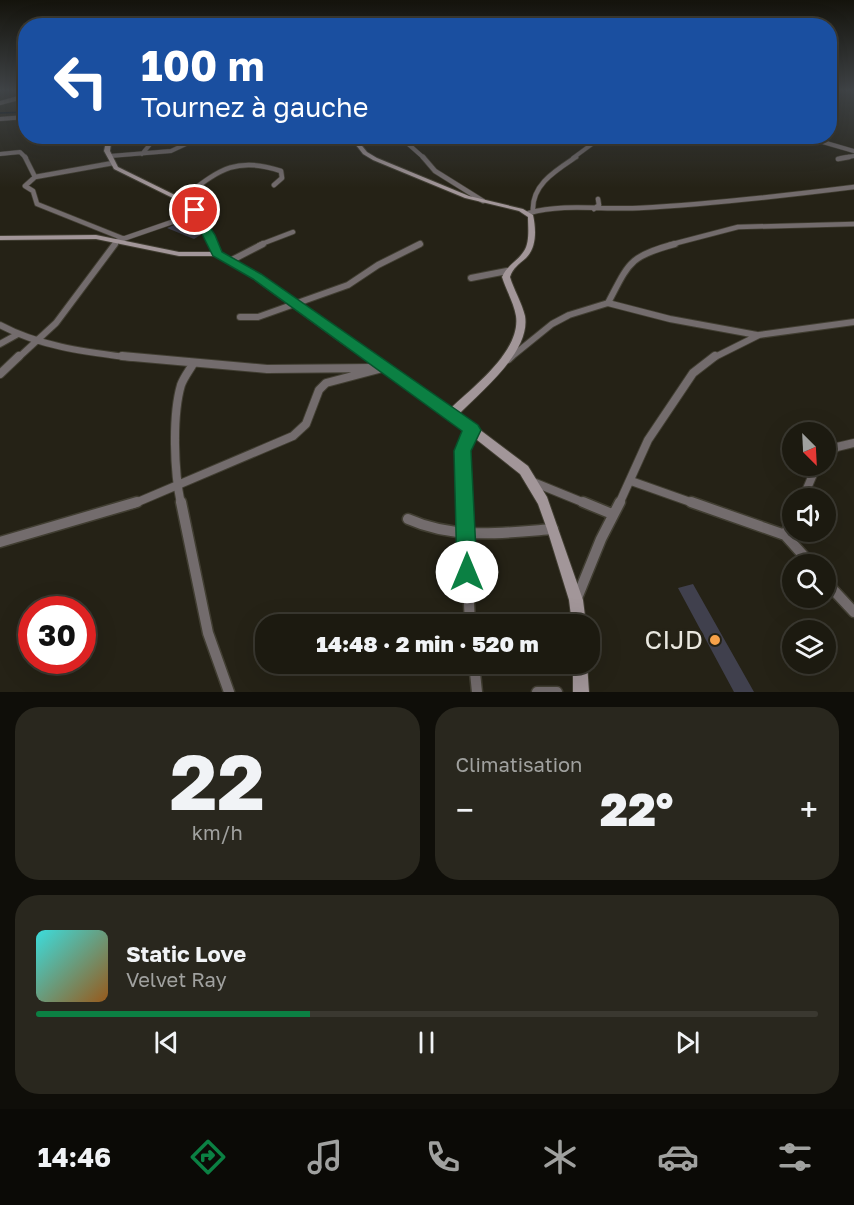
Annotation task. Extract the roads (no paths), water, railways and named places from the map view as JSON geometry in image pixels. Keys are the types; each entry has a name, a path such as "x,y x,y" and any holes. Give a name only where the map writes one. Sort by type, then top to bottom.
{"street":[{"path":"108,144 112,159 121,171 181,199 195,210 210,235 217,254"},
{"path":"142,154 150,144"},
{"path":"119,239 37,204 37,196 31,188 25,186 35,177 112,159 171,151 186,144"},
{"path":"358,144 365,153 375,159 483,201 531,212 578,207 613,210 768,198 854,187"},
{"path":"407,144 435,171 483,201"},
{"path":"471,278 507,271 525,254 530,244 533,198 548,177 592,144"},
{"path":"825,144 854,154"},
{"path":"0,154 20,152 28,160 35,177"},
{"path":"838,159 854,154"},
{"path":"181,199 239,162 256,162 281,171 282,178 274,185"},
{"path":"594,209 599,205 598,199"},
{"path":"0,374 56,323 119,239 172,222 195,210"},
{"path":"608,303 627,267 635,258 651,250 738,227 768,224 854,224"},
{"path":"232,260 293,232"},
{"path":"0,238 96,237 119,239 179,254 217,254 232,260 382,369 452,414 524,470 533,482 553,529 576,600 578,614"},
{"path":"240,317 258,317 348,285 378,265 420,244"},
{"path":"507,271 507,280 522,324 507,359"},
{"path":"452,414 507,359 552,324 569,315 608,303 680,321 759,335"},
{"path":"576,600 612,514 631,481 648,440 693,373 721,352 759,335 854,321"},
{"path":"0,325 38,341 109,354 193,364 280,370 356,366 382,369"},
{"path":"0,344 18,334"},
{"path":"193,364 182,382 177,402 177,485 208,633 229,692"},
{"path":"0,542 130,505 293,436 312,414 319,390 326,383 382,369"},
{"path":"470,614 462,451 463,443 472,430"},
{"path":"836,448 854,443"},
{"path":"631,481 782,534"},
{"path":"533,482 612,514"},
{"path":"408,519 427,529 467,533 553,529"},
{"path":"791,542 802,554"},
{"path":"836,593 854,612"},
{"path":"475,674 477,692"},
{"path":"580,674 581,692"},
{"path":"537,692 556,692"}],"place":[{"name":"CIJD","path":"715,640"}]}
